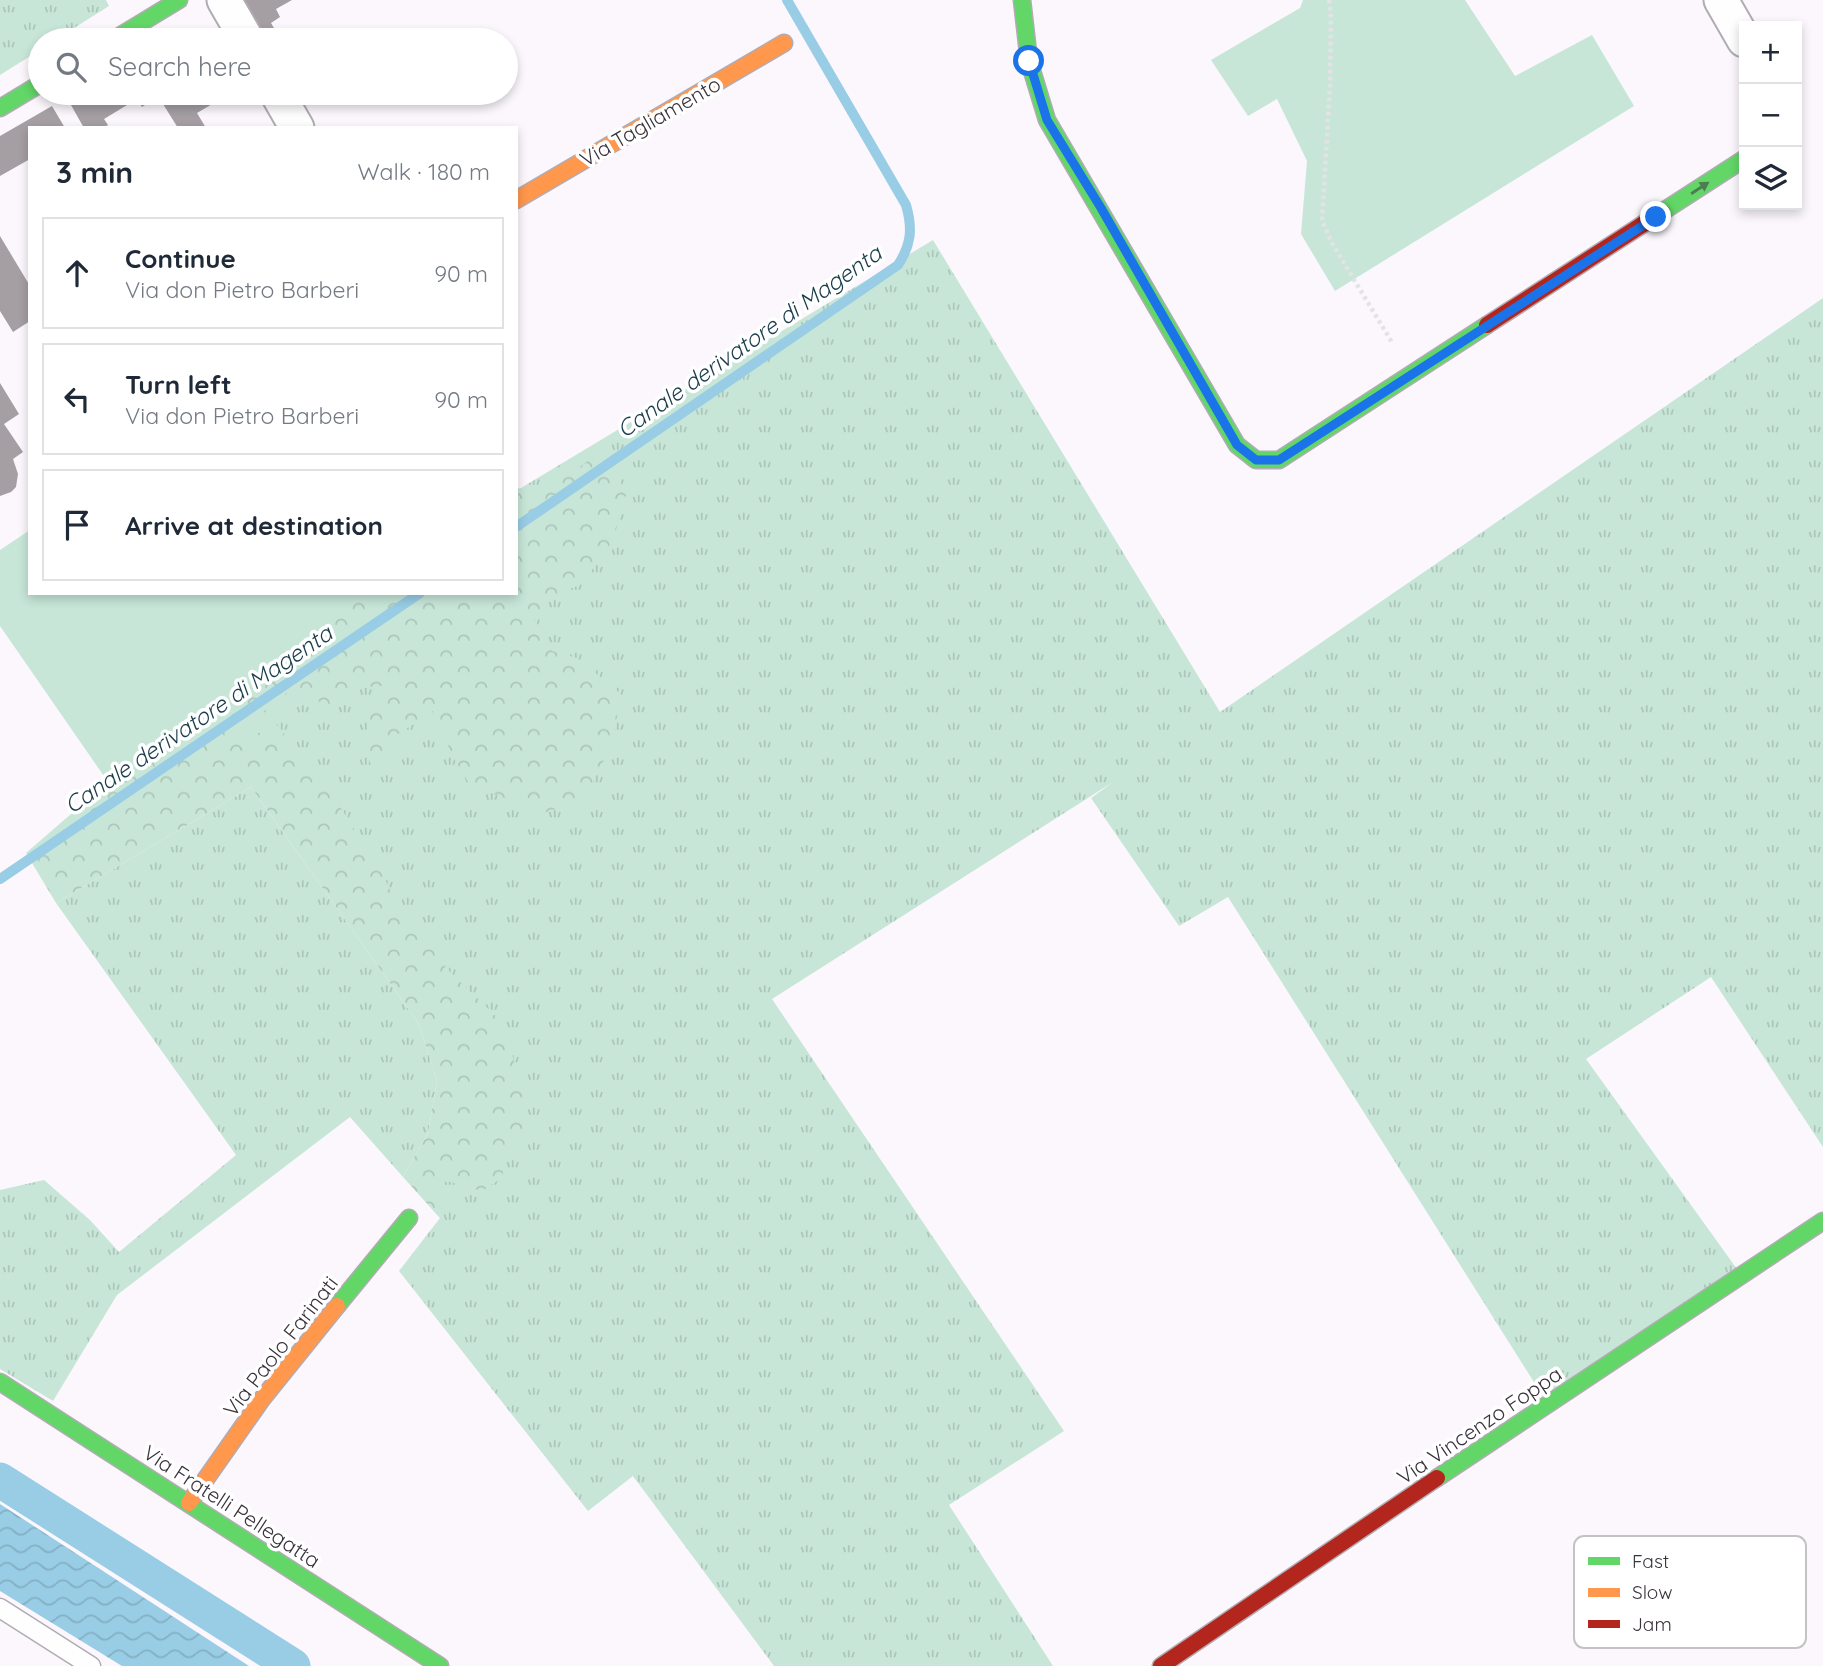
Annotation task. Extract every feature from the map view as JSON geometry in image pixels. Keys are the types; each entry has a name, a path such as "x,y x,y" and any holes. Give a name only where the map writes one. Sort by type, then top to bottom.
{"street":[{"path":"133,28 179,0"},
{"path":"224,0 240,28"},
{"path":"1022,0 1029,61 1047,120 1101,208 1237,445 1256,460 1279,460 1739,162"},
{"path":"1721,0 1739,31"},
{"name":"Via Tagliamento","path":"518,199 784,43"},
{"path":"0,108 28,91"},
{"path":"284,105 296,126"},
{"name":"Via Paolo Farinati","path":"189,1503 262,1399 409,1218"},
{"name":"Via Vincenzo Foppa","path":"1161,1666 1823,1221"},
{"name":"Via Fratelli Pellegatta","path":"0,1382 440,1666"}],"lane":[{"path":"0,1608 91,1666"}],"path":[{"path":"1329,0 1329,87 1322,221 1333,245 1412,376"}],"green space":[{"path":"0,0 106,0 109,6 74,28 28,28 28,58 0,75"},
{"path":"1303,0 1465,0 1515,76 1592,35 1634,106 1335,291 1301,234 1307,161 1277,99 1248,116 1211,60 1300,8"},
{"path":"933,240 1220,712 1823,298 1823,1147 1711,977 1586,1059 1737,1269 1544,1398 1228,897 1179,926 1091,798 1113,782 772,999 1064,1431 949,1505 1053,1666 774,1666 633,1476 588,1511 399,1271 440,1218 412,1186 490,1032 238,773 216,720 511,595 518,595 518,490"},
{"path":"593,457 613,463 626,495 613,540 582,584 550,597 534,620 544,632 552,651 577,658 621,694 612,744 584,800 543,813 470,785 453,757 433,711 397,735 396,756 370,763 366,706 391,685 357,688 330,715 318,700 291,690 254,719 237,744 276,724 333,795 385,879 409,932 427,940 447,969 505,1025 524,1102 533,1125 503,1146 503,1177 482,1191 447,1181 434,1188 440,1218 403,1177 428,1133 437,1081 419,1024 251,787 56,903 26,853 108,782 108,749 328,595 518,595 518,488 547,491"},
{"path":"28,531 28,595 366,595 108,782 0,626 0,550"},
{"path":"251,787 419,1024 437,1081 428,1133 403,1177 350,1117 117,1295 53,1401 0,1369 0,1190 44,1180 90,1220 119,1252 236,1155 56,903"}],"water":[{"path":"0,1504 249,1666 122,1666 0,1591"}],"building":[{"path":"238,0 292,0 276,9 280,17 271,23 274,28 254,28"},
{"path":"71,105 127,105 104,119 106,126 83,126"},
{"path":"164,105 211,105 197,113 205,126 177,126"},
{"path":"52,106 64,126 28,126 28,160 0,176 0,136"},
{"path":"0,236 28,283 28,322 13,332 0,311"},
{"path":"0,383 19,414 4,424 23,452 13,459 18,474 16,487 0,496"}],"waterway":[{"name":"Canale derivatore di Magenta","path":"518,526 898,265 902,258 909,236 910,222 906,205 787,0"},
{"name":"Canale derivatore di Magenta","path":"0,879 417,595"},
{"path":"0,1480 293,1666"}],"traffic: fast":[{"path":"133,28 179,0"},
{"path":"1022,0 1029,61 1047,120 1237,445 1256,460 1279,460 1487,325"},
{"path":"0,108 28,91"},
{"path":"1662,212 1739,162"},
{"path":"337,1306 409,1218"},
{"path":"1437,1478 1823,1221"},
{"path":"0,1382 440,1666"}],"traffic: slow":[{"path":"518,199 784,43"},
{"path":"189,1503 262,1399 337,1306"}],"traffic: jam":[{"path":"1487,325 1662,212"},
{"path":"1161,1666 1437,1478"}],"route":[{"path":"1029,61 1047,120 1101,208 1237,445 1256,460 1279,460 1656,217"}]}
